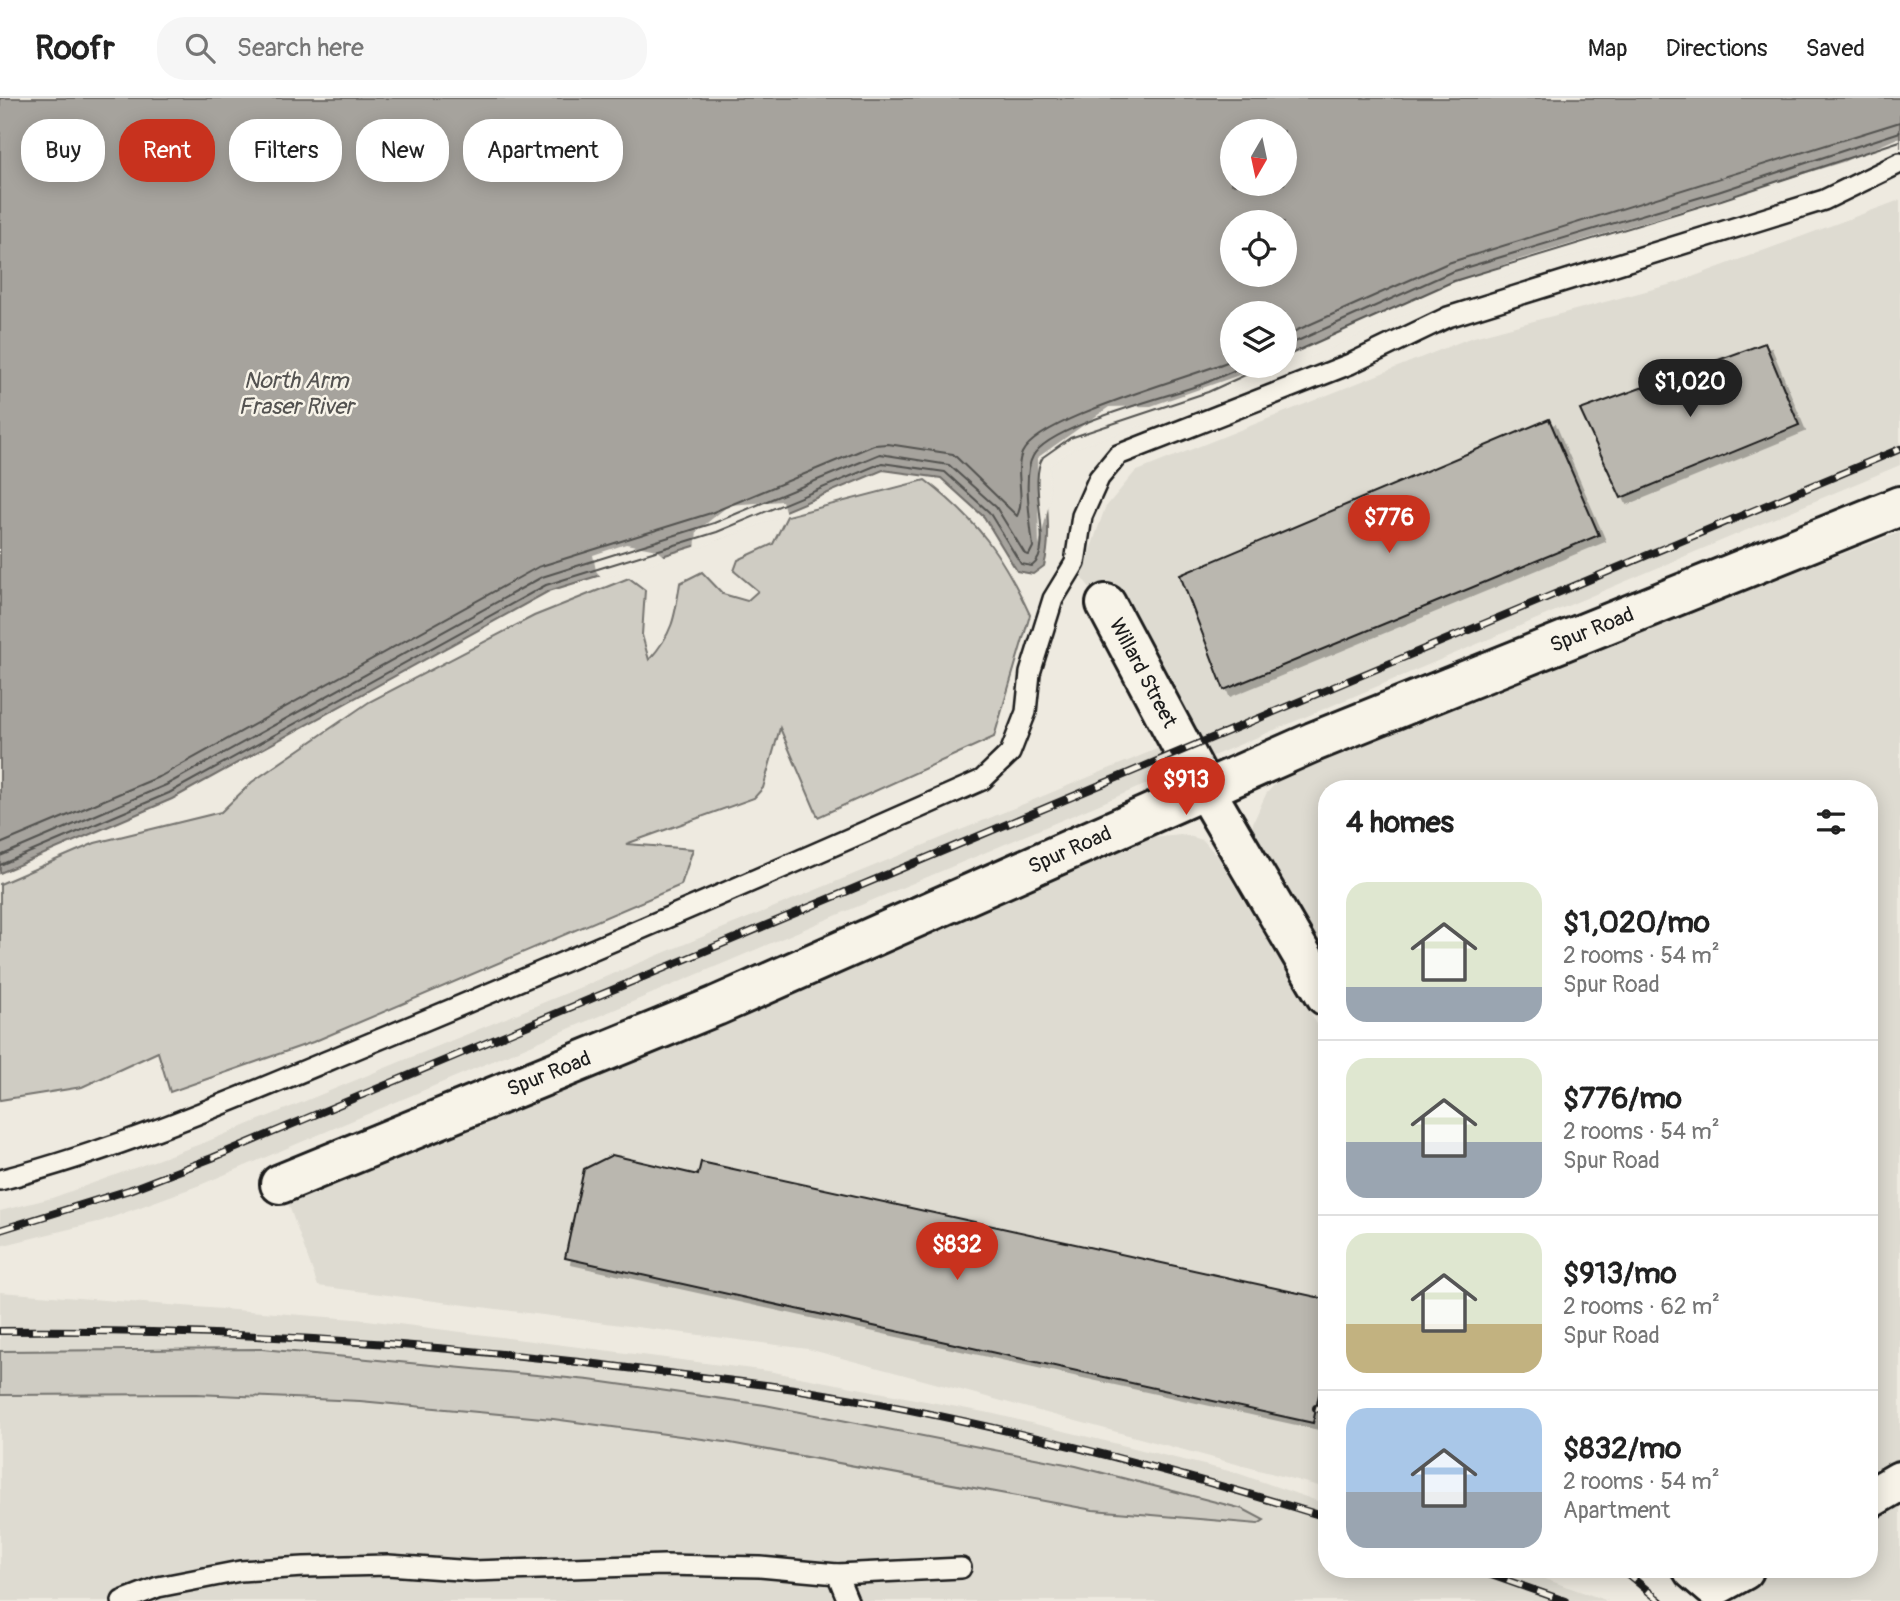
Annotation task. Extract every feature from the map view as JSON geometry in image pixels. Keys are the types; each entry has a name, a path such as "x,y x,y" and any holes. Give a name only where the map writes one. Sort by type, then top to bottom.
{"street":[{"name":"Spur Road","path":"280,1184 716,1006 1326,737 1900,506"},
{"name":"Willard Street","path":"1105,604 1205,790 1318,982"},
{"path":"1878,1494 1900,1481"}],"lane":[{"path":"0,1180 88,1154 262,1087 654,925 982,779 1010,753 1026,712 1030,673 1053,599 1075,563 1082,516 1099,478 1118,455 1350,364 1448,317 1824,200 1900,163"},
{"path":"122,1601 158,1587 240,1571 304,1567 388,1565 473,1571 664,1565 760,1567 837,1574 961,1568"},
{"path":"837,1574 848,1601"}],"shaded area":[{"path":"1900,200 1900,465 200,1185 102,1221 0,1246 0,1211 52,1198 206,1142 1198,732 1081,576 1105,508 1135,472 1470,338 1676,283"},
{"path":"925,480 960,510 987,540 1009,574 1030,615 994,737 818,817 780,728 763,788 754,798 626,844 693,849 681,885 313,1042 170,1092 158,1052 82,1087 0,1100 0,884 95,843 221,812 252,782 369,702 534,616 629,578 645,590 642,635 649,660 672,624 680,583 702,572 723,594 747,601 758,591 734,571 738,560 773,544 787,516"},
{"path":"1900,532 1900,1601 1696,1601 1683,1578 1878,1578 1878,780 1318,780 1318,950 1253,839 1253,823 1266,794 1292,765"},
{"path":"1181,834 1203,840 1218,857 1318,1026 1318,1486 808,1349 318,1286 284,1192 1151,837"},
{"path":"0,1292 367,1320 768,1371 994,1414 1237,1473 1318,1501 1318,1578 1542,1578 1608,1601 0,1601"},
{"path":"262,1349 589,1380 765,1405 1076,1466 1243,1509 1264,1520 1258,1524 1093,1510 725,1442 553,1419 360,1401 197,1394 0,1395 0,1351"}],"water":[{"name":"North Arm Fraser River","path":"0,98 1900,98 1900,147 1457,287 1297,360 1297,301 1220,301 1220,378 1250,378 1072,445 1046,463 1047,553 1044,566 1033,574 1017,571 984,517 941,478 883,470 720,538 549,591 172,799 0,873"}],"pier":[{"path":"1900,137 1900,151 1724,210 1458,290 1297,363 1297,352 1433,290 1514,261 1843,162"},
{"path":"1231,378 1263,378 1212,401 1074,448 1050,465 1049,504 1039,546 1037,458 1109,407 1151,406"},
{"path":"782,501 786,514 695,549 697,531 729,505"},
{"path":"626,544 657,550 667,558 602,578 596,571 593,555"}],"building":[{"path":"1765,343 1799,425 1621,498 1580,410"},
{"path":"1549,419 1599,535 1224,690 1180,575"},
{"path":"612,1155 698,1175 701,1162 1318,1297 1318,1399 1313,1423 565,1258 584,1169"}],"railway":[{"path":"0,1230 129,1190 212,1158 1900,449"},
{"path":"0,1331 166,1332 331,1340 495,1353 784,1387 1000,1429 1197,1479 1318,1515"},
{"path":"1500,1578 1565,1601"},
{"path":"1633,1578 1660,1601"}]}
